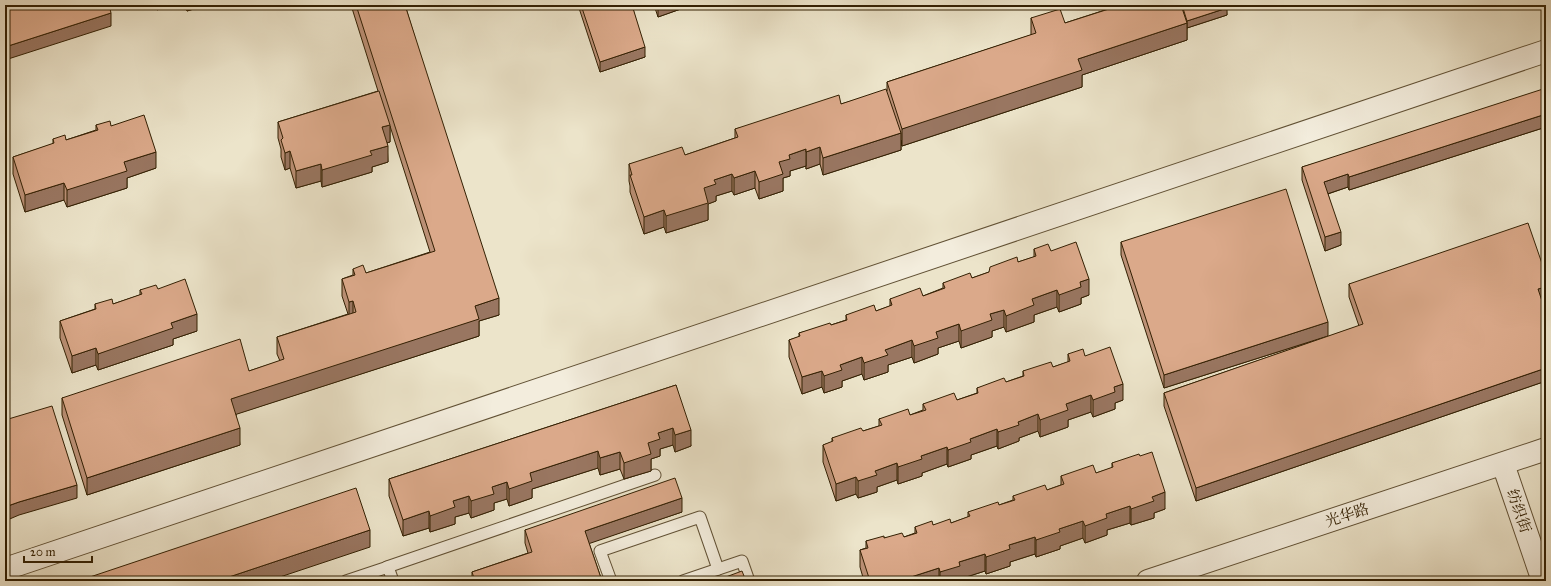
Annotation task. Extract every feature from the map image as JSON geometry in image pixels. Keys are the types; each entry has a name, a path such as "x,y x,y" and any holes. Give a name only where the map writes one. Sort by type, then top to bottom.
{"street":[{"path":"5,568 1546,51"},
{"name":"光华路","path":"1148,581 1546,449"},
{"name":"纺织街","path":"1503,464 1543,581"}],"lane":[{"path":"346,581 655,475"},
{"path":"611,581 600,551 700,517 718,569"},
{"path":"683,581 742,561 749,581"},
{"path":"387,567 393,581"}],"building":[{"path":"5,5 109,5 111,13 5,47"},
{"path":"356,5 405,5 499,298 475,306 479,319 231,399 240,428 87,478 62,398 240,339 249,371 284,359 277,337 356,312 353,301 349,302 342,279 355,275 353,269 363,265 366,273 435,251"},
{"path":"581,5 632,5 645,47 600,62"},
{"path":"1111,5 1181,5 1187,23 1078,59 1082,70 902,129 887,82 1036,33 1031,18 1060,9 1065,23 1112,8"},
{"path":"1182,5 1226,5 1227,8 1187,21"},
{"path":"886,89 901,133 823,158 820,147 806,152 806,149 789,155 790,159 779,162 783,174 759,182 755,171 734,178 732,174 714,180 716,184 704,188 708,203 666,216 664,210 644,217 630,175 632,175 629,164 682,147 685,155 738,137 735,129 839,95 841,104"},
{"path":"1543,89 1546,98 1546,114 1349,177 1348,174 1324,182 1341,232 1325,237 1302,167"},
{"path":"379,91 390,125 382,127 388,146 370,151 372,155 322,170 321,164 296,171 290,151 285,153 281,140 283,138 278,122"},
{"path":"144,115 156,152 124,162 127,171 67,190 64,183 25,195 13,157 54,143 53,139 65,135 66,140 98,130 96,125 110,121 111,126"},
{"path":"1286,189 1328,322 1164,375 1121,242"},
{"path":"1528,223 1546,275 1546,287 1538,289 1546,313 1546,368 1196,488 1164,393 1363,324 1349,284"},
{"path":"1076,242 1089,279 1080,282 1081,287 1059,295 1057,290 1032,299 1034,305 1006,316 1004,310 990,314 992,320 961,331 959,324 936,332 938,338 914,346 912,340 885,350 888,355 864,363 862,357 840,365 842,370 824,376 822,371 802,377 789,340 800,336 799,333 830,323 831,325 847,320 846,315 874,305 876,311 892,305 890,299 920,288 923,296 945,288 943,283 970,273 972,278 989,272 990,267 1017,257 1018,262 1036,256 1034,249 1048,244 1051,251"},
{"path":"185,279 197,314 171,323 173,328 98,354 96,348 72,356 60,321 96,309 95,304 112,299 113,304 142,294 140,290 156,285 158,289"},
{"path":"1110,347 1123,384 1114,387 1115,392 1093,400 1091,395 1066,404 1068,410 1040,420 1038,414 1018,422 1019,425 998,432 997,429 970,439 971,442 948,450 947,447 921,456 922,459 898,467 897,463 875,471 877,475 858,481 856,477 836,484 823,445 833,441 832,438 861,428 863,431 882,425 879,419 908,409 910,415 926,410 923,404 954,393 957,400 978,393 977,388 1004,378 1006,382 1024,376 1023,371 1051,362 1053,367 1070,361 1068,354 1083,349 1085,356"},
{"path":"676,385 691,430 675,435 673,428 658,433 660,439 648,443 651,454 624,463 620,452 600,458 598,451 530,473 532,481 509,489 507,482 492,487 494,494 471,501 469,496 453,501 455,507 430,516 429,511 403,520 389,479"},
{"path":"52,406 77,485 5,507 5,420"},
{"path":"1152,452 1165,492 1152,497 1154,501 1131,509 1130,506 1106,514 1107,518 1085,526 1083,521 1059,529 1060,532 1036,540 1035,537 1009,545 1010,549 986,557 985,554 959,562 960,566 940,572 939,568 911,577 912,581 870,581 860,550 868,548 866,541 902,533 904,537 917,533 915,527 932,521 933,525 950,519 951,523 970,516 968,512 998,502 999,505 1015,500 1013,496 1045,485 1047,490 1064,484 1061,476 1093,465 1096,473 1113,467 1112,463 1139,454 1140,456"},
{"path":"675,478 682,498 585,531 602,581 475,581 472,572 532,552 525,530"},
{"path":"356,488 370,530 217,581 78,581"},
{"path":"742,571 746,581 715,581"}]}
